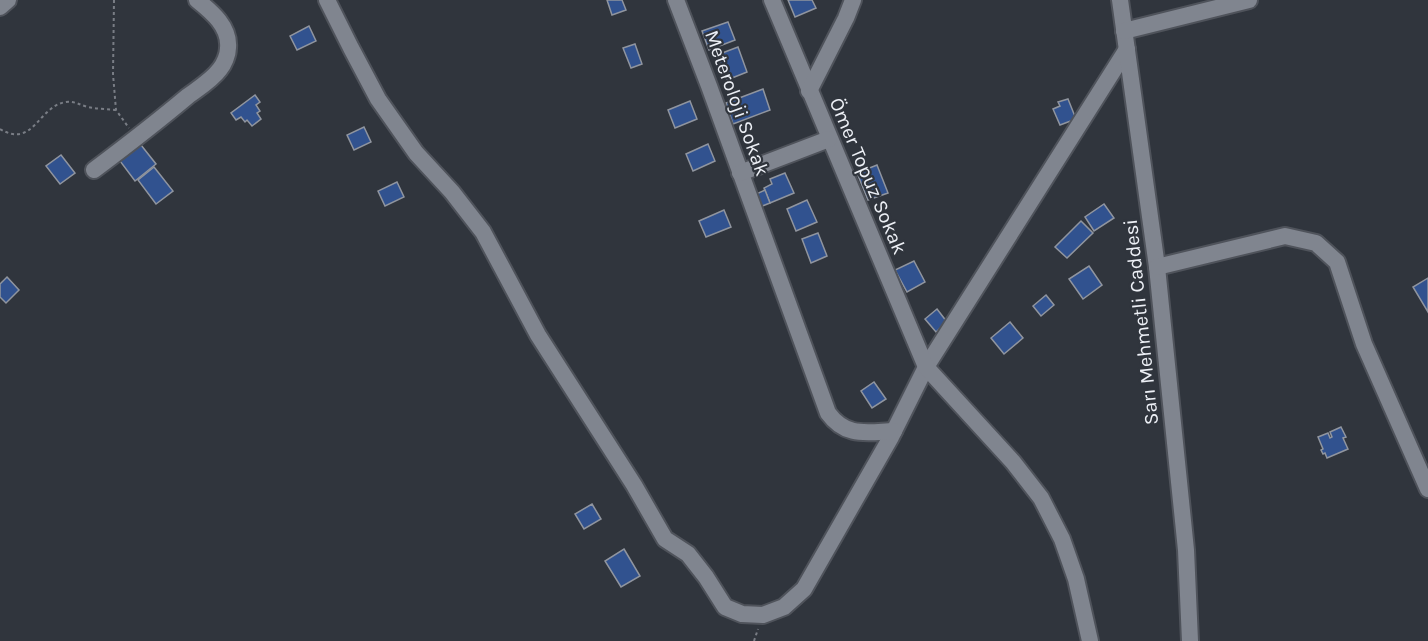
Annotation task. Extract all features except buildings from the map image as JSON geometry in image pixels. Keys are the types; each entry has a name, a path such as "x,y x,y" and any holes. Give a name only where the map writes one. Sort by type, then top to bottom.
{"street":[{"path":"0,7 8,0"},
{"path":"94,170 219,70 228,48 227,37 221,23 208,8 197,0"},
{"path":"327,0 378,99 416,153 452,192 483,232 538,334 634,485 665,540 688,554 725,607 742,614 762,615 784,607 804,589 894,431 926,367 1127,49"},
{"name":"Meteroloji Sokak","path":"676,0 828,413 837,424 851,431 859,433 894,431"},
{"name":"Ömer Topuz Sokak","path":"772,0 926,367 1013,462 1041,498 1062,539 1076,579 1090,641"},
{"path":"809,91 853,0"},
{"name":"Sarı Mehmetli Caddesi","path":"1120,0 1157,267 1186,550 1190,641"},
{"path":"1124,31 1248,0"},
{"path":"740,173 829,139"},
{"path":"1157,267 1285,236 1316,243 1337,262 1364,344 1428,489"}],"path":[{"path":"114,0 113,74 116,110 137,137"},
{"path":"0,129 9,135 20,135 29,131 52,108 63,102 75,101 87,107 116,110"}]}
